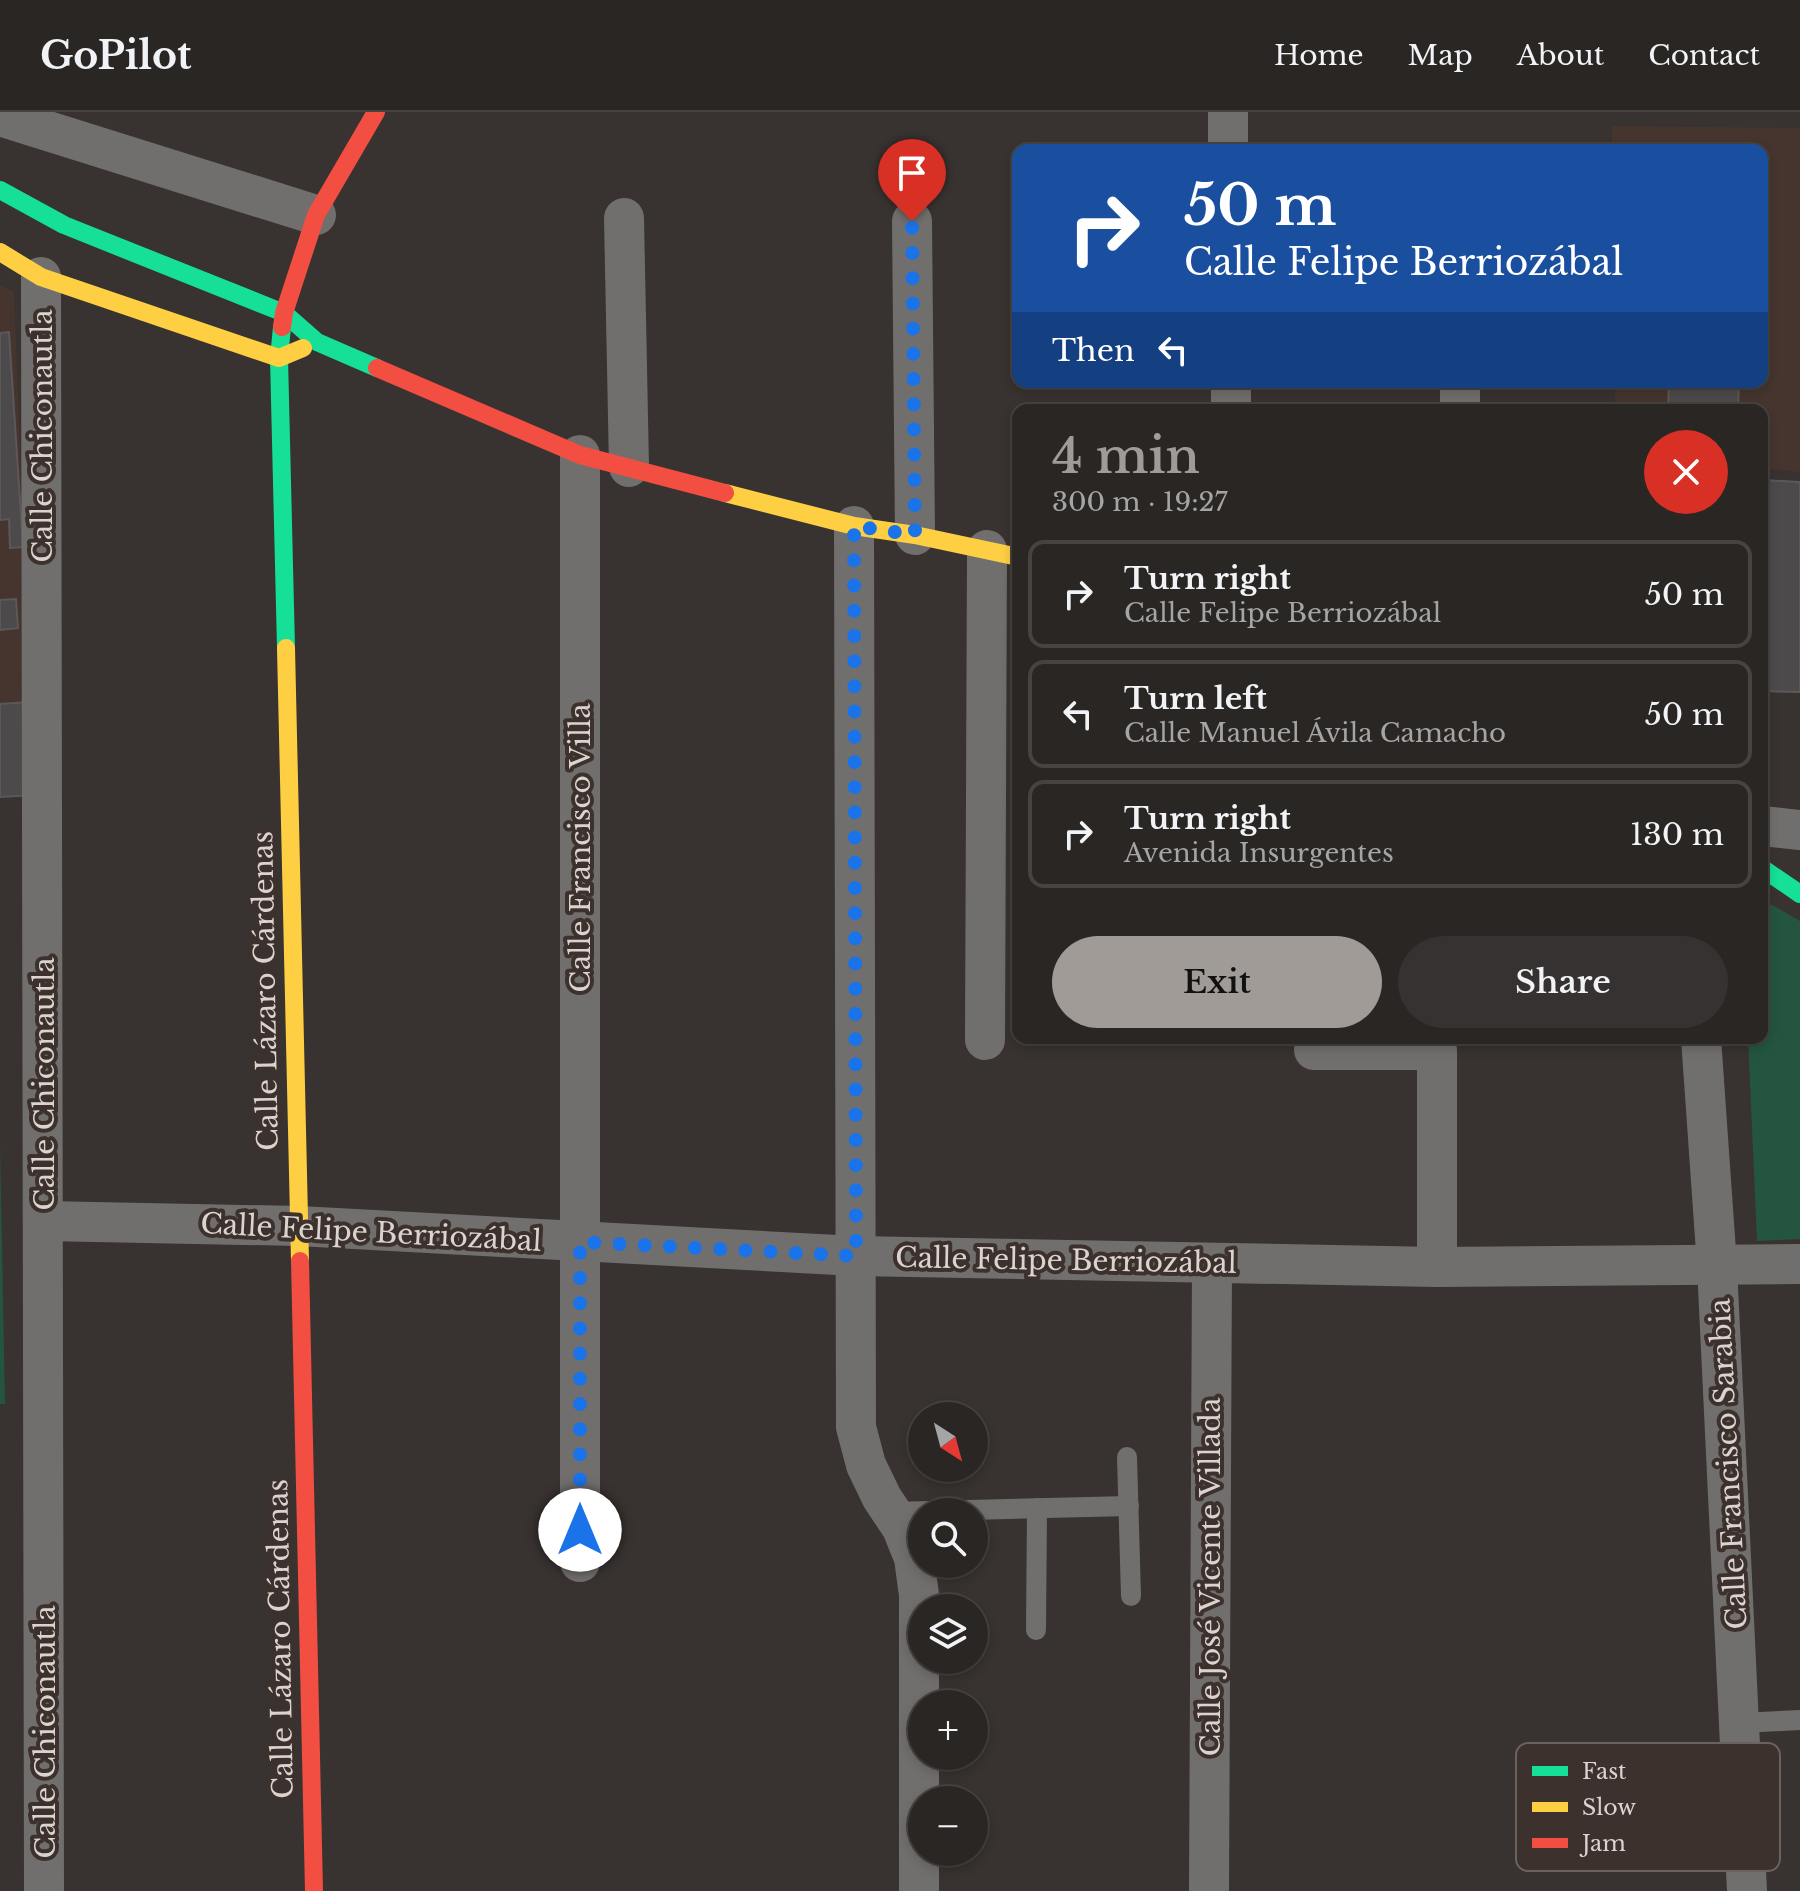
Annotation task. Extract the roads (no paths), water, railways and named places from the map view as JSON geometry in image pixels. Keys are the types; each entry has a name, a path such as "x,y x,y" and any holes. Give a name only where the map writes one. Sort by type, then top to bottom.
{"street":[{"name":"Calle Lázaro Cárdenas","path":"314,1891 279,358 284,313 316,215 376,112"},
{"path":"1228,112 1228,144"},
{"path":"0,116 316,215"},
{"path":"0,190 64,225 284,313 317,342 580,455 854,526 915,535 1002,554 985,1040"},
{"path":"624,218 629,467"},
{"path":"912,221 915,535"},
{"path":"0,252 41,277 279,358 317,342"},
{"name":"Calle Chiconautla","path":"41,277 44,1891"},
{"name":"Calle Francisco Villa","path":"580,455 580,1562"},
{"path":"854,526 856,1427 866,1465 914,1558 919,1595 919,1891"},
{"path":"1768,827 1800,830"},
{"path":"1768,872 1800,894"},
{"name":"Calle Francisco Sarabia","path":"1701,1044 1717,1266 1742,1743"},
{"path":"1314,1050 1437,1050 1437,1267"},
{"name":"Calle Felipe Berriozábal","path":"45,1221 299,1226 856,1256 1437,1267 1800,1264"},
{"name":"Calle José Vicente Villada","path":"1209,1891 1212,1264"},
{"name":"Calle Francisco Sarabia","path":"1746,1871 1747,1891"}],"lane":[{"path":"1127,1457 1131,1596"},
{"path":"892,1512 1129,1506"},
{"path":"1036,1630 1037,1508"},
{"path":"1741,1723 1800,1720"}]}
